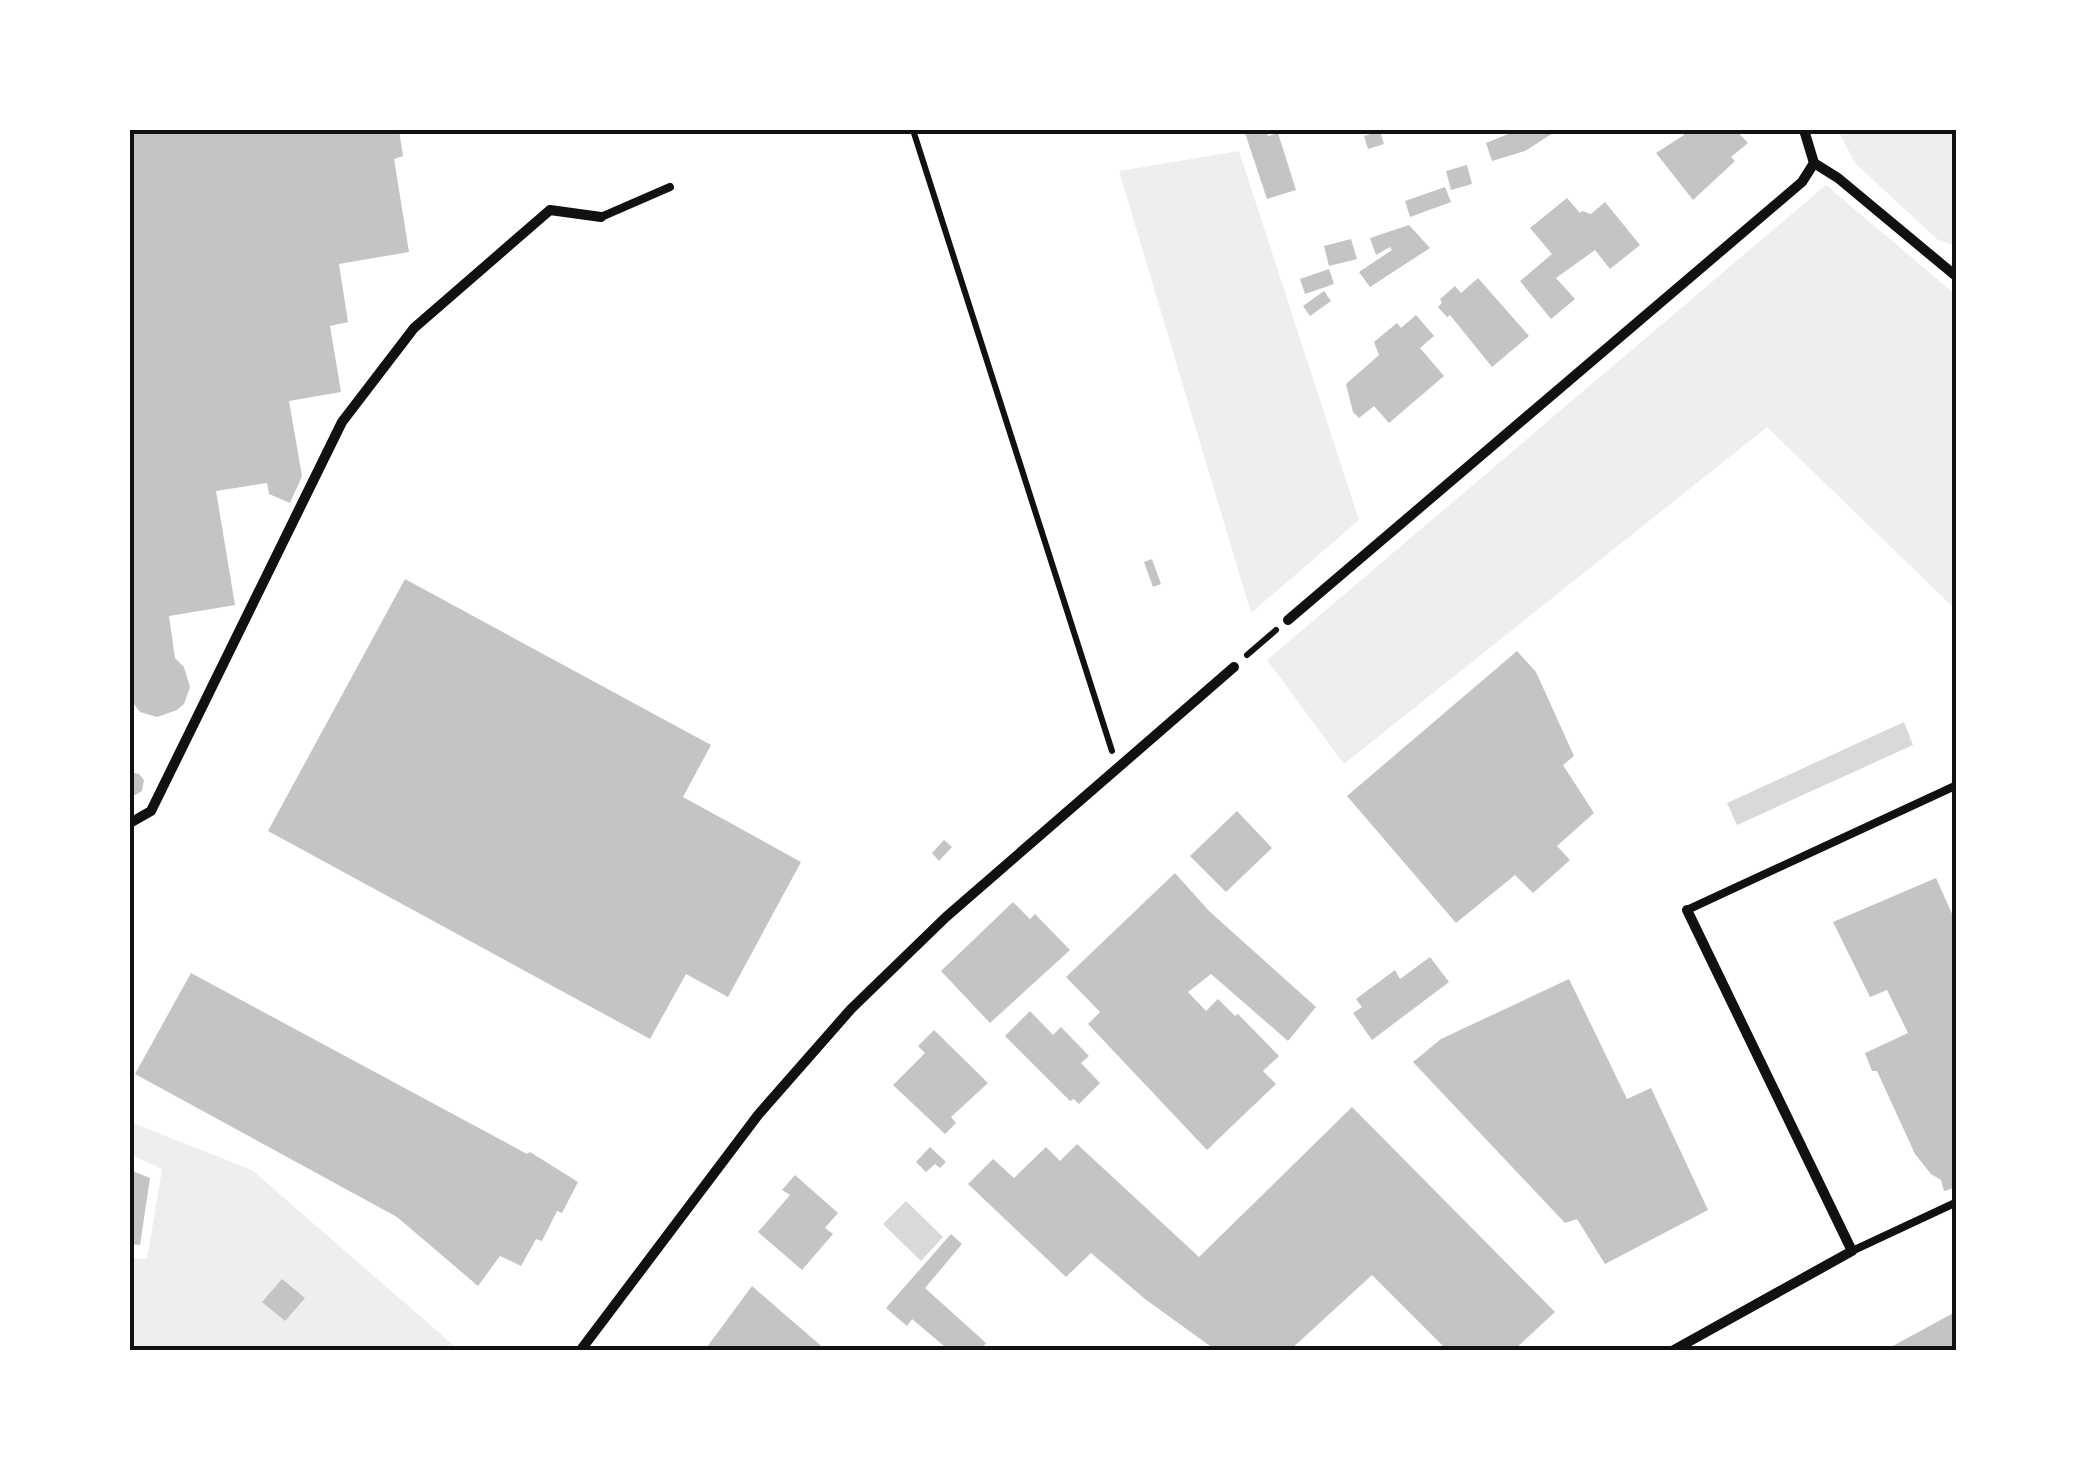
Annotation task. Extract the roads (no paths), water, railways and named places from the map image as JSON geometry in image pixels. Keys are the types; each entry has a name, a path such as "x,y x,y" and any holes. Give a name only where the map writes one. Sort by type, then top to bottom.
{"street":[{"path":"1804,130 1814,163 1838,178 1957,277"},
{"path":"1288,620 1802,182 1814,163"},
{"path":"130,823 151,811 342,422 414,328 550,210 601,217"},
{"path":"580,1351 758,1115 851,1009 946,917 1234,667"},
{"path":"1672,1351 1852,1251 1688,910"}],"lane":[{"path":"601,217 670,186"},
{"path":"1688,910 1957,785"},
{"path":"1852,1251 1957,1202"}]}
